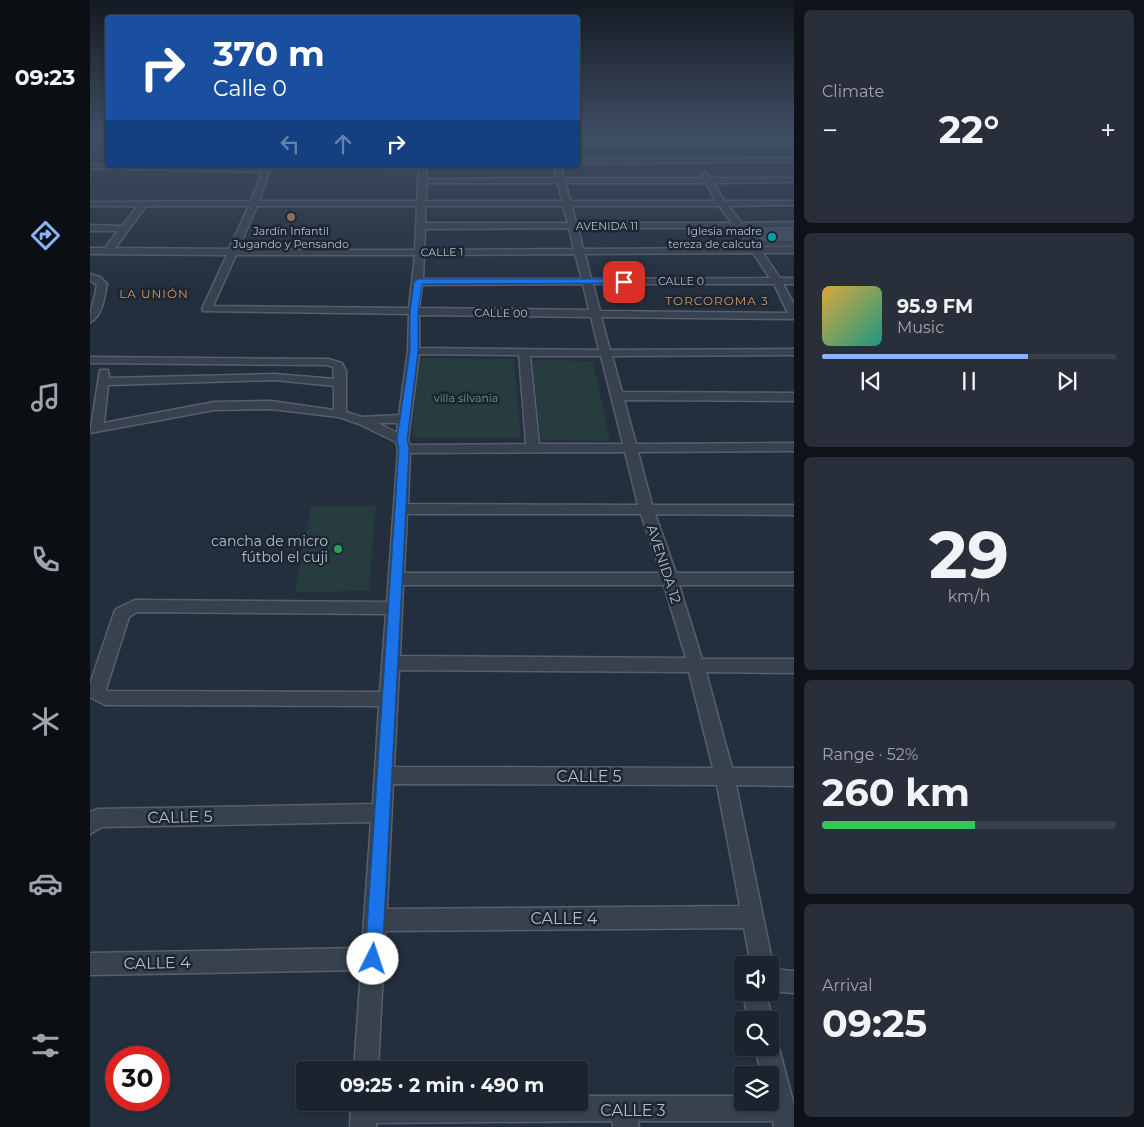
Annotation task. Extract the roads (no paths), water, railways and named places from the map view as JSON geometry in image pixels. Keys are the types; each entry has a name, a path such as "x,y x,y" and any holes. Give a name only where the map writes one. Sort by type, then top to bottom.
{"street":[{"path":"233,252 254,204 260,185"},
{"path":"367,1061 404,419 414,351 414,312 418,282 423,185"},
{"name":"AVENIDA 12","path":"563,185 586,282 646,509 670,579 696,666 725,777 760,956"},
{"path":"711,185 721,203 739,225 777,281 794,315"},
{"path":"90,204 794,202"},
{"path":"108,251 144,204"},
{"name":"AVENIDA 11","path":"420,226 794,225"},
{"path":"90,228 125,229"},
{"name":"CALLE 1","path":"90,251 794,250"},
{"name":"CALLE 00","path":"233,252 207,309 595,315 794,315"},
{"path":"90,277 97,279 102,284 100,299 90,319"},
{"name":"CALLE 0","path":"418,282 794,281"},
{"path":"414,351 794,352"},
{"path":"524,352 533,448"},
{"path":"90,360 328,362 338,365 340,371 340,414"},
{"path":"106,360 93,428 214,406 271,405 340,414 363,420 404,419"},
{"path":"103,382 275,377 339,383"},
{"path":"616,396 794,397"},
{"path":"363,420 403,444 533,448 794,447"},
{"path":"400,509 794,510"},
{"path":"396,579 794,579"},
{"path":"389,699 105,698 96,692 122,613 135,606 394,608"},
{"path":"391,663 794,666"},
{"name":"CALLE 5","path":"384,775 794,777"},
{"name":"CALLE 5","path":"94,822 382,813"},
{"name":"CALLE 4","path":"376,920 752,917"},
{"name":"CALLE 4","path":"90,964 373,959"},
{"path":"779,981 794,982"},
{"path":"769,1056 785,1118"},
{"name":"CALLE 3","path":"364,1113 625,1118 785,1118"}],"place":[{"name":"Jardín Infantil Jugando y Pensando","path":"291,217"},
{"name":"Iglesia madre tereza de calcuta","path":"772,237"},
{"name":"cancha de micro fútbol el cuji","path":"338,549"}],"district":[{"name":"LA UNIÓN","path":"154,293"},
{"name":"TORCOROMA 3","path":"717,300"}],"park label":[{"name":"villa silvania","path":"466,398"}]}
